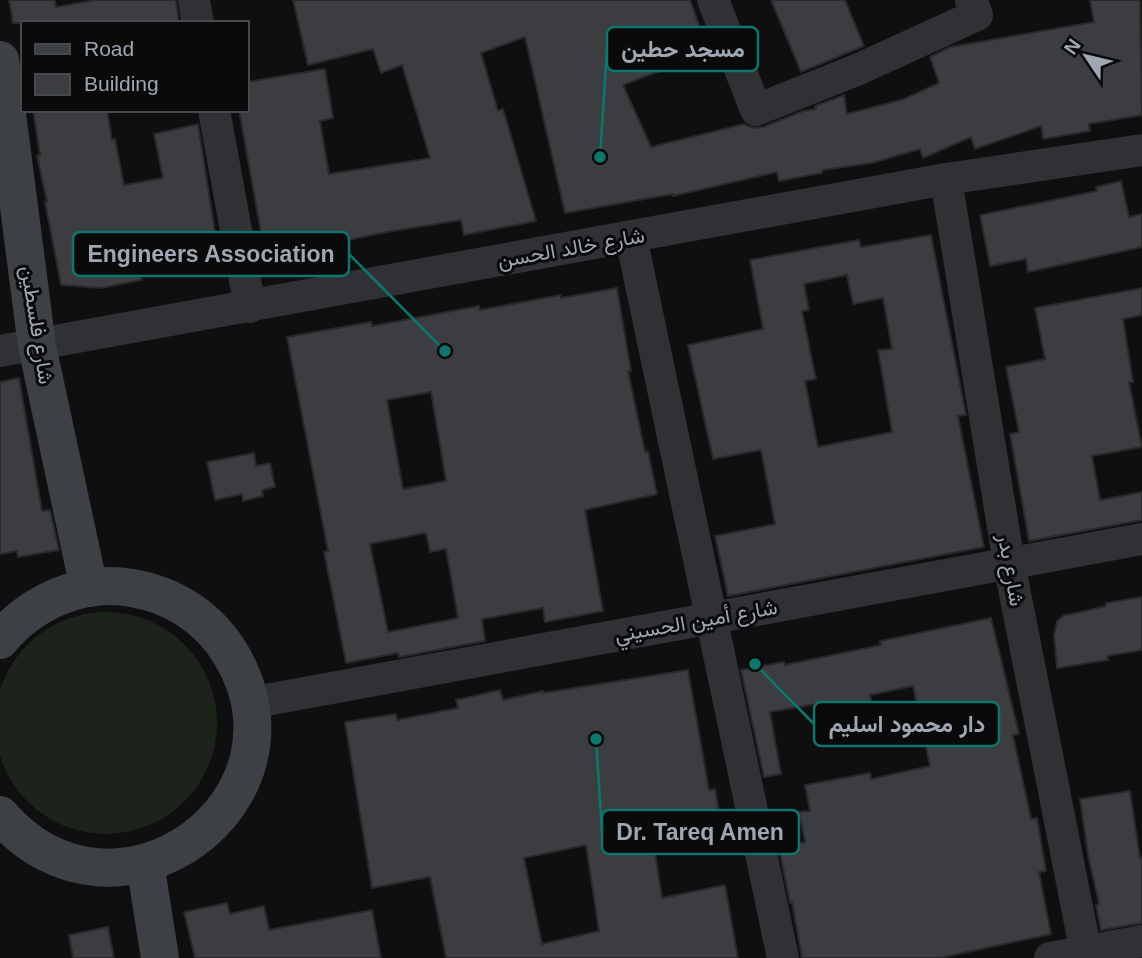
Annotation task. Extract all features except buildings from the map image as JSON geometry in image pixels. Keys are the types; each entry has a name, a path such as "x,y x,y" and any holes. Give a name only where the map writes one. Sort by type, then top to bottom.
{"street":[{"path":"194,0 198,21"},
{"path":"713,0 756,110 859,69 977,15 971,0"},
{"name":"شارع فلسطين","path":"0,60 37,346 89,588"},
{"path":"214,112 250,307"},
{"name":"شارع خالد الحسن","path":"0,351 946,179 1142,150"},
{"name":"شارع بدر","path":"946,179 1009,563 1087,955"},
{"path":"631,237 783,958"},
{"name":"شارع أمين الحسيني","path":"250,703 1142,539"},
{"path":"0,640 32,610 66,594 89,588 128,587 150,591 192,611 210,626 225,644 245,683 250,703 250,742 242,777 226,808 189,844 145,863 115,868 72,863 50,855 30,843 0,815"},
{"path":"145,863 160,958"},
{"path":"1050,958 1087,955 1142,941"}],"shaded area":[{"path":"84,614 128,614 149,620 168,630 185,644 199,661 209,680 217,712 215,745 209,766 199,785 185,802 168,816 149,826 128,832 84,832 63,826 44,816 27,802 13,785 -1,752 -1,694 13,661 27,644 44,630 63,620"}],"place":[{"name":"مسجد حطين","path":"600,157"},
{"name":"Engineers Association","path":"445,351"},
{"name":"دار محمود اسليم","path":"755,664"},
{"name":"Dr. Tareq Amen","path":"596,739"}]}
